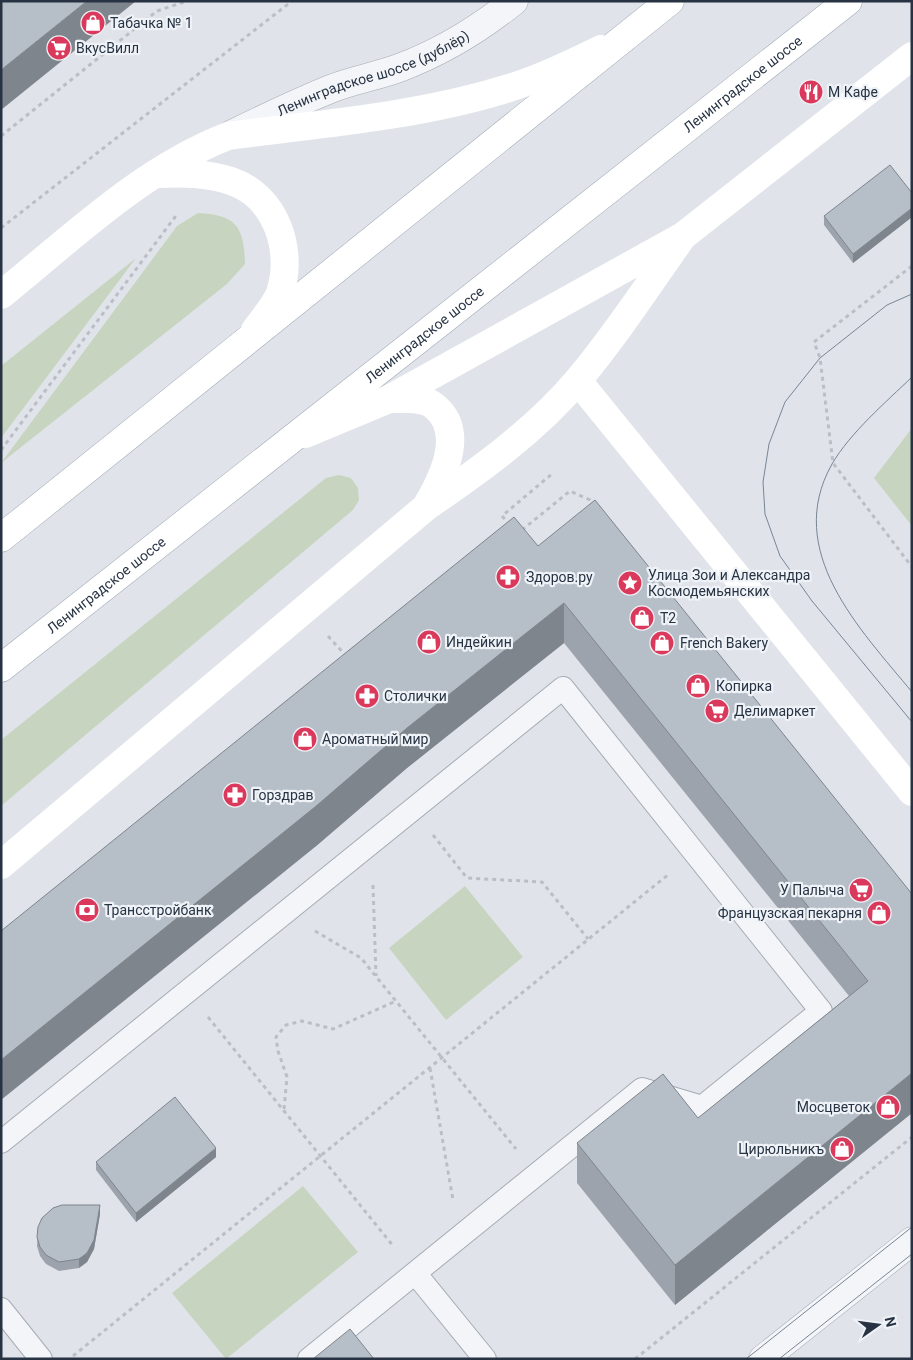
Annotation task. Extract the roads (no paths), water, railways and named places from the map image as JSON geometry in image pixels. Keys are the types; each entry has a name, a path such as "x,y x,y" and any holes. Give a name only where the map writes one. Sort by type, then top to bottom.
{"main road":[{"path":"1,538 670,1"},
{"name":"Ленинградское шоссе","path":"1,668 848,1"},
{"path":"1,295 152,174 228,136 427,108 500,91 560,69 625,37"},
{"path":"294,439 389,399 684,236 912,56"},
{"path":"152,174 193,173 232,182 257,198 272,214 282,239 285,266 279,294 250,338"},
{"path":"1,865 426,507 477,473 530,428 578,381 684,236"},
{"path":"578,381 912,792"},
{"path":"389,399 418,400 433,405 444,418 449,432 449,453 443,478 426,507"}],"street":[{"name":"Ленинградское шоссе (дублёр)","path":"228,136 286,108 335,88 398,69 447,48 481,27 514,1"},
{"path":"763,1359 912,1241"}],"lane":[{"path":"1,1142 563,688 821,1011 702,1107 642,1089 309,1359"},
{"path":"415,1273 485,1359"},
{"path":"1,1309 41,1359"}],"tram line":[{"path":"912,294 887,305 820,358 785,402 769,444 763,482 765,514 780,556 812,601 912,722"},
{"path":"912,377 858,429 832,464 819,496 817,527 822,558 834,587 851,615 871,642 912,692"},
{"path":"746,1359 912,1227"},
{"path":"779,1359 912,1254"}],"place":[{"name":"Табачка № 1","path":"93,23"},
{"name":"ВкусВилл","path":"59,48"},
{"name":"М Кафе","path":"811,92"},
{"name":"Здоров.ру","path":"508,577"},
{"name":"Улица Зои и Александра Космодемьянских","path":"630,583"},
{"name":"T2","path":"642,618"},
{"name":"Индейкин","path":"429,642"},
{"name":"French Bakery","path":"662,643"},
{"name":"Копирка","path":"698,686"},
{"name":"Столички","path":"367,696"},
{"name":"Делимаркет","path":"717,711"},
{"name":"Ароматный мир","path":"305,739"},
{"name":"Горздрав","path":"235,795"},
{"name":"У Палыча","path":"861,890"},
{"name":"Трансстройбанк","path":"87,910"},
{"name":"Французская пекарня","path":"879,913"},
{"name":"Мосцветок","path":"888,1107"},
{"name":"Цирюльникъ","path":"842,1149"}]}
